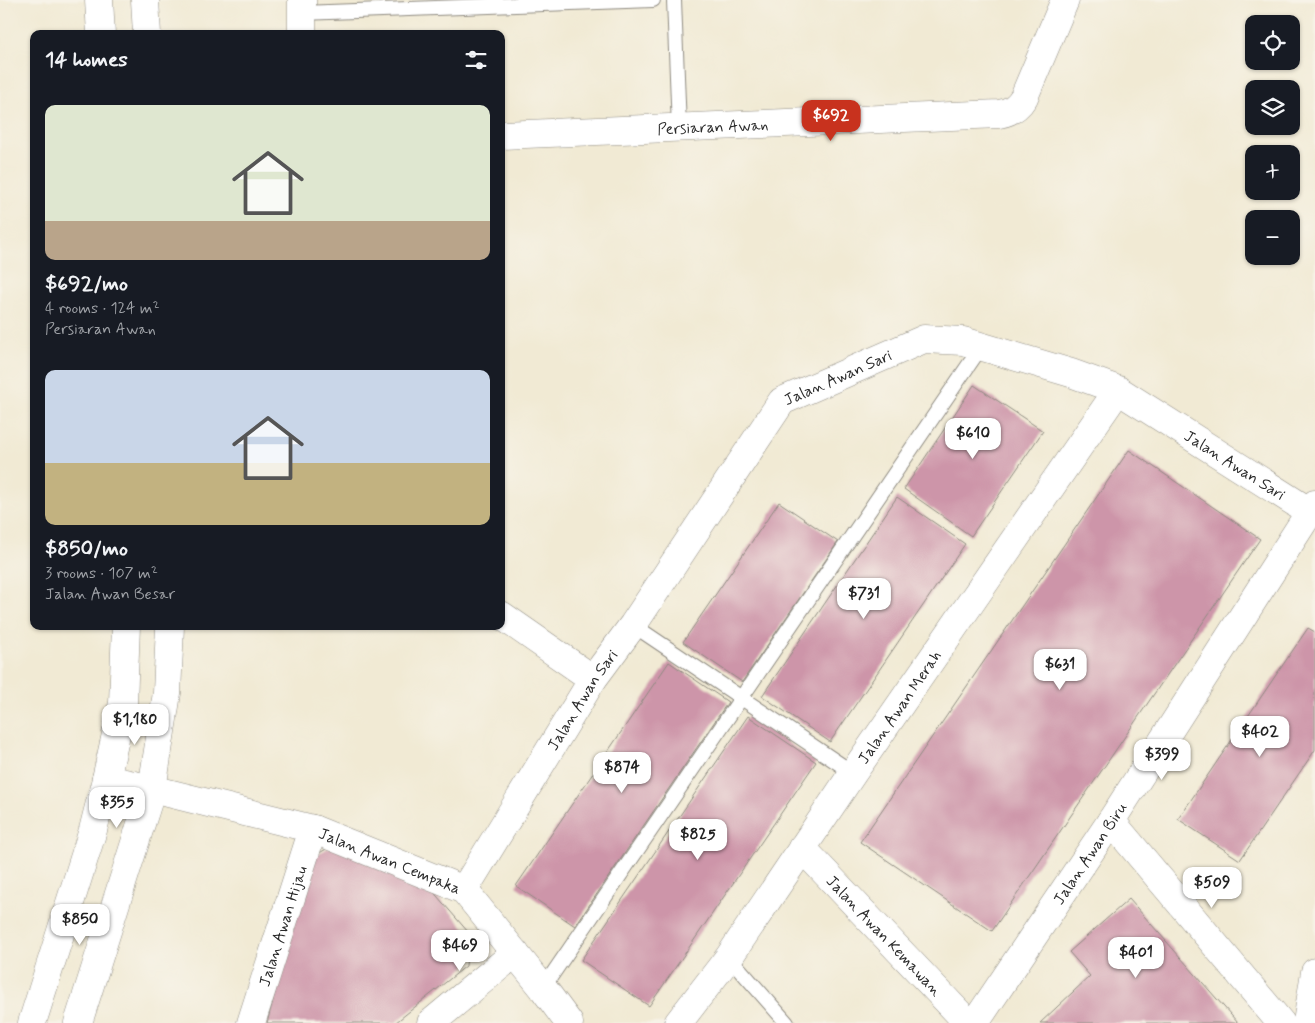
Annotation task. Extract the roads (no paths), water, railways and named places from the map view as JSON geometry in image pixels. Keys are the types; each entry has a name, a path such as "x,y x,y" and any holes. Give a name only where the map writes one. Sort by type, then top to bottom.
{"street":[{"path":"99,0 101,30"},
{"path":"145,0 147,30"},
{"name":"Persiaran Awan","path":"505,135 999,114 1014,109 1020,104 1066,0"},
{"name":"Jalan Awan Sari","path":"464,890 593,680 634,625 782,401 924,339 963,341 1070,373 1118,390 1312,508"},
{"name":"Jalan Awan Merah","path":"678,1023 729,957 853,773 1118,390"},
{"name":"Jalan Awan Biru","path":"975,1023 1111,822 1312,508"},
{"path":"505,619 593,680"},
{"path":"32,1023 93,830 106,779 123,703 126,630"},
{"path":"78,1023 152,789 167,693 170,630"},
{"name":"Jalan Awan Cempaka","path":"106,779 314,829 464,890 569,1023"},
{"path":"1111,822 1281,1023"},
{"name":"Jalan Awan Hijau","path":"251,1023 314,829"},
{"name":"Jalan Awan Kemawan","path":"802,848 968,1023"},
{"path":"431,1023 459,1014 515,953"},
{"path":"1307,1023 1315,972"}],"lane":[{"path":"302,16 653,0"},
{"path":"674,0 679,128"},
{"path":"543,988 981,347"},
{"path":"634,625 853,773"},
{"path":"729,957 787,1023"}]}
